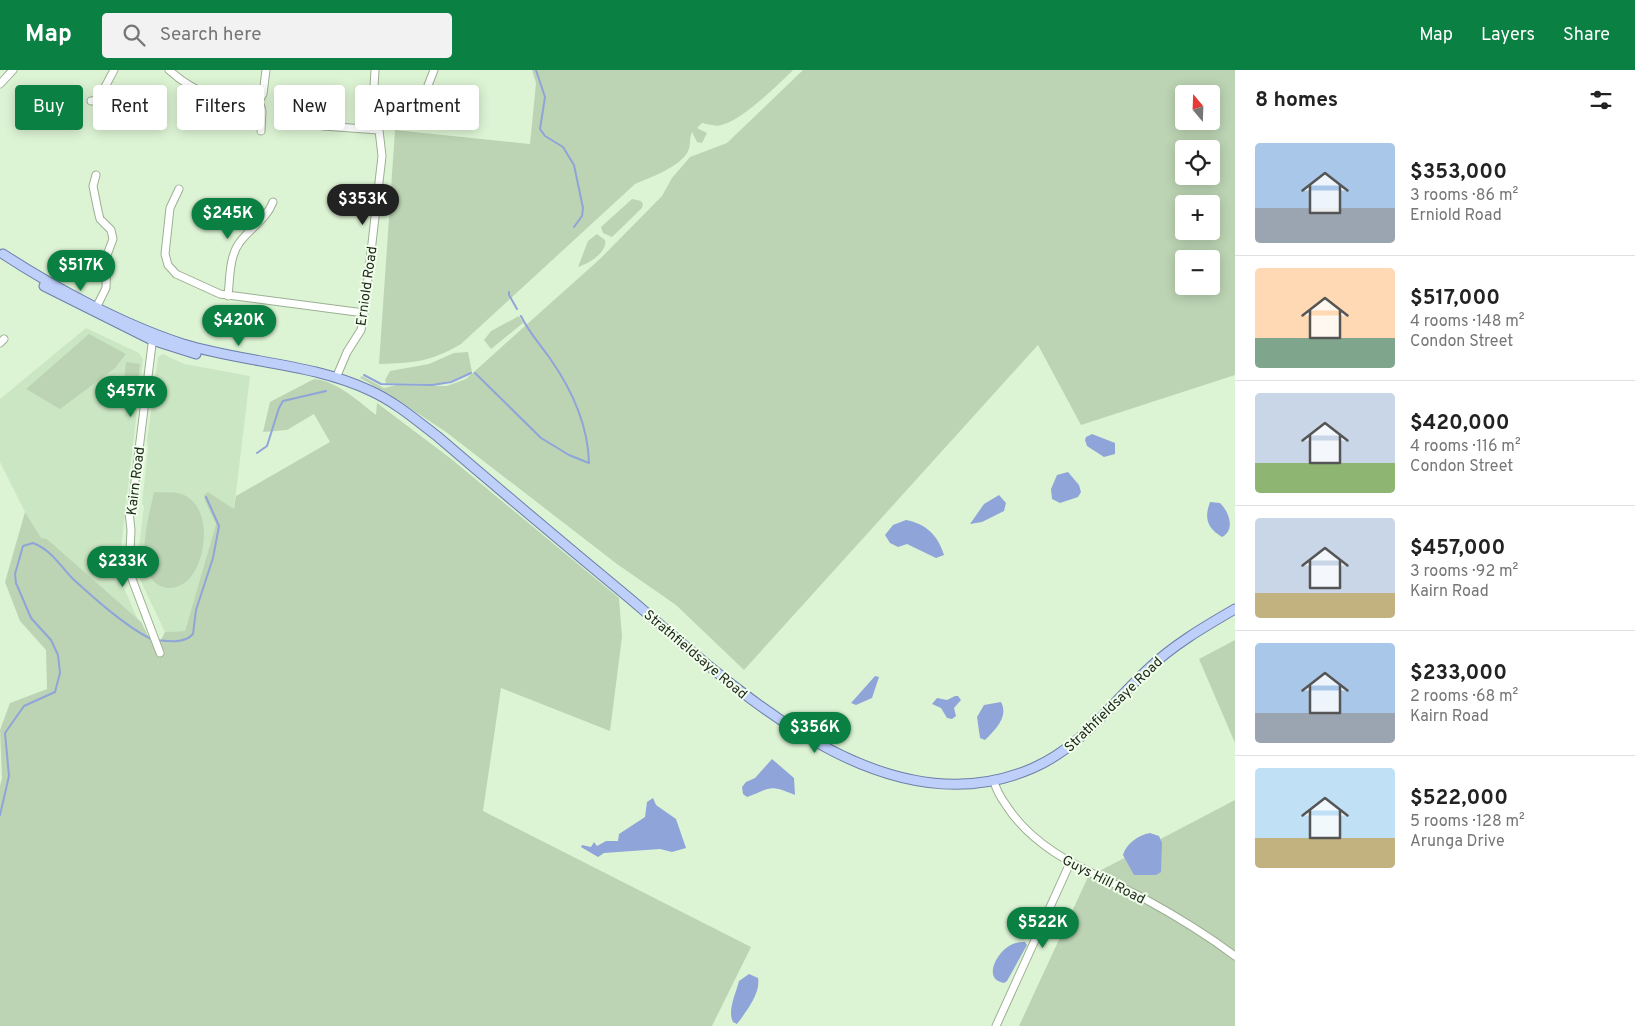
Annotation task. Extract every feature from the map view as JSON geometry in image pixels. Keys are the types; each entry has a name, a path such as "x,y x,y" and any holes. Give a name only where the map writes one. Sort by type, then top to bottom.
{"main road":[{"path":"2,252 38,277 153,336"},
{"path":"2,252 29,277 57,294 153,336"},
{"name":"Strathfieldsaye Road","path":"153,336 202,349 336,378 373,392 415,420 728,681 787,725 834,750 899,778 941,785 966,785 994,781 1031,769 1063,752 1084,735 1148,669 1171,649 1235,609"}],"street":[{"path":"0,84 13,70"},
{"path":"106,85 114,70"},
{"path":"169,70 192,85"},
{"path":"264,86 266,70"},
{"name":"Erniold Road","path":"375,70 375,85"},
{"path":"428,85 434,70"},
{"name":"Erniold Road","path":"336,378 347,352 361,330 364,313 382,156 379,130"},
{"path":"96,175 93,186 100,219 113,235 106,265 106,288 97,306"},
{"path":"179,189 170,208 165,254 168,265 176,274 215,293 228,296 364,313"},
{"path":"228,296 233,257 237,246 267,215 273,202"},
{"name":"Kairn Road","path":"153,336 132,506 129,512 132,530 129,566 134,588 160,653"},
{"name":"Guys Hill Road","path":"994,781 1003,800 1024,829 1048,850 1070,863 1147,900 1235,956"},
{"path":"996,1026 1070,863"}],"shaded area":[{"path":"532,70 793,70 759,102 738,117 719,126 702,123 697,128 707,133 702,143 697,142 692,132 689,149 679,162 635,184 461,344 431,358 402,363 379,364 395,130 530,144 536,83"},
{"path":"803,70 1235,70 1235,375 1081,425 1038,345 744,670 676,605 617,564 446,432 390,395 360,378 362,376 384,388 397,385 447,386 466,379 601,258 662,196 672,178 690,157 727,143"},
{"path":"632,199 641,201 643,204 642,208 612,237 603,233 601,227"},
{"path":"597,234 605,240 603,249 592,260 578,267 588,241"},
{"path":"519,316 523,323 491,349 484,340 491,331"},
{"path":"86,328 139,353 143,359 118,574 138,620 47,539 41,539 0,462 0,399"},
{"path":"89,334 126,354 115,368 60,409 26,389"},
{"path":"468,352 472,372 450,381 434,384 386,383 385,380 390,371 429,364 454,353"},
{"path":"163,354 184,364 250,376 234,509 208,492 205,501 216,524 185,631 165,632 136,571 144,506 142,504 148,449 147,441 158,357"},
{"path":"126,362 140,364 137,391 123,389"},
{"path":"314,379 339,388 376,415 377,403 450,458 619,598 622,637 610,731 501,688 483,811 751,947 712,1026 0,1026 0,786 2,778 0,730 10,703 47,689 46,650 20,621 5,582 25,512 41,538 47,539 141,622 152,643 157,648 165,632 185,631 216,524 204,495 208,492 234,509 236,496 330,442 314,414 287,430 263,432 270,402"},
{"path":"154,492 184,495 193,501 203,522 203,546 196,569 188,581 174,587 163,587 153,581 147,571 145,558 146,530"},
{"path":"1235,640 1235,743 1199,659"},
{"path":"1235,800 1235,1026 1019,1026 1088,877"}],"water":[{"path":"1092,434 1115,443 1115,454 1104,457 1087,446 1086,437"},
{"path":"1068,472 1079,485 1081,492 1078,497 1060,503 1052,499 1051,489 1057,475"},
{"path":"999,495 1006,503 1004,511 982,522 970,524 984,504"},
{"path":"1210,502 1220,503 1230,521 1229,530 1222,537 1213,530 1208,522 1207,513"},
{"path":"906,520 920,524 935,536 944,555 936,558 907,544 898,547 890,543 885,535 893,525"},
{"path":"875,676 879,677 872,698 856,705 851,703"},
{"path":"958,696 961,700 954,708 956,716 952,719 947,718 941,708 932,704 937,698 947,700"},
{"path":"1001,702 1003,713 1000,723 985,740 980,738 977,717 984,705"},
{"path":"772,759 794,778 795,795 775,788 747,797 743,794 742,787 746,782 755,778"},
{"path":"653,798 656,805 676,819 686,848 672,852 660,849 604,853 598,857 581,847 582,845 591,847 594,842 597,846 606,841 618,841 619,834 645,817 647,802"},
{"path":"1150,833 1159,836 1162,843 1161,872 1156,875 1134,875 1123,855 1133,841"},
{"path":"1025,942 1027,945 1007,981 1004,983 997,981 993,971 1000,954 1011,945"},
{"path":"749,974 758,978 757,990 752,1002 737,1024 731,1018 733,1002 739,981"}],"waterway":[{"path":"536,70 545,97 540,129 545,136 563,147 574,165 583,208 582,216 574,227"},
{"path":"509,292 517,309"},
{"path":"475,373 541,438 569,455 589,463 582,421 571,394 557,369 530,332 521,316"},
{"path":"364,375 381,384 432,385 451,382 471,373"},
{"path":"257,453 267,446 283,401 326,391"},
{"path":"156,640 181,641 193,634 196,610 213,558 219,526 206,497"},
{"path":"0,815 9,776 5,733 24,706 55,692 60,673 58,655 51,640 31,618 16,583 15,574 23,546 33,543 46,550 73,579 100,603 121,620 151,639"}]}
